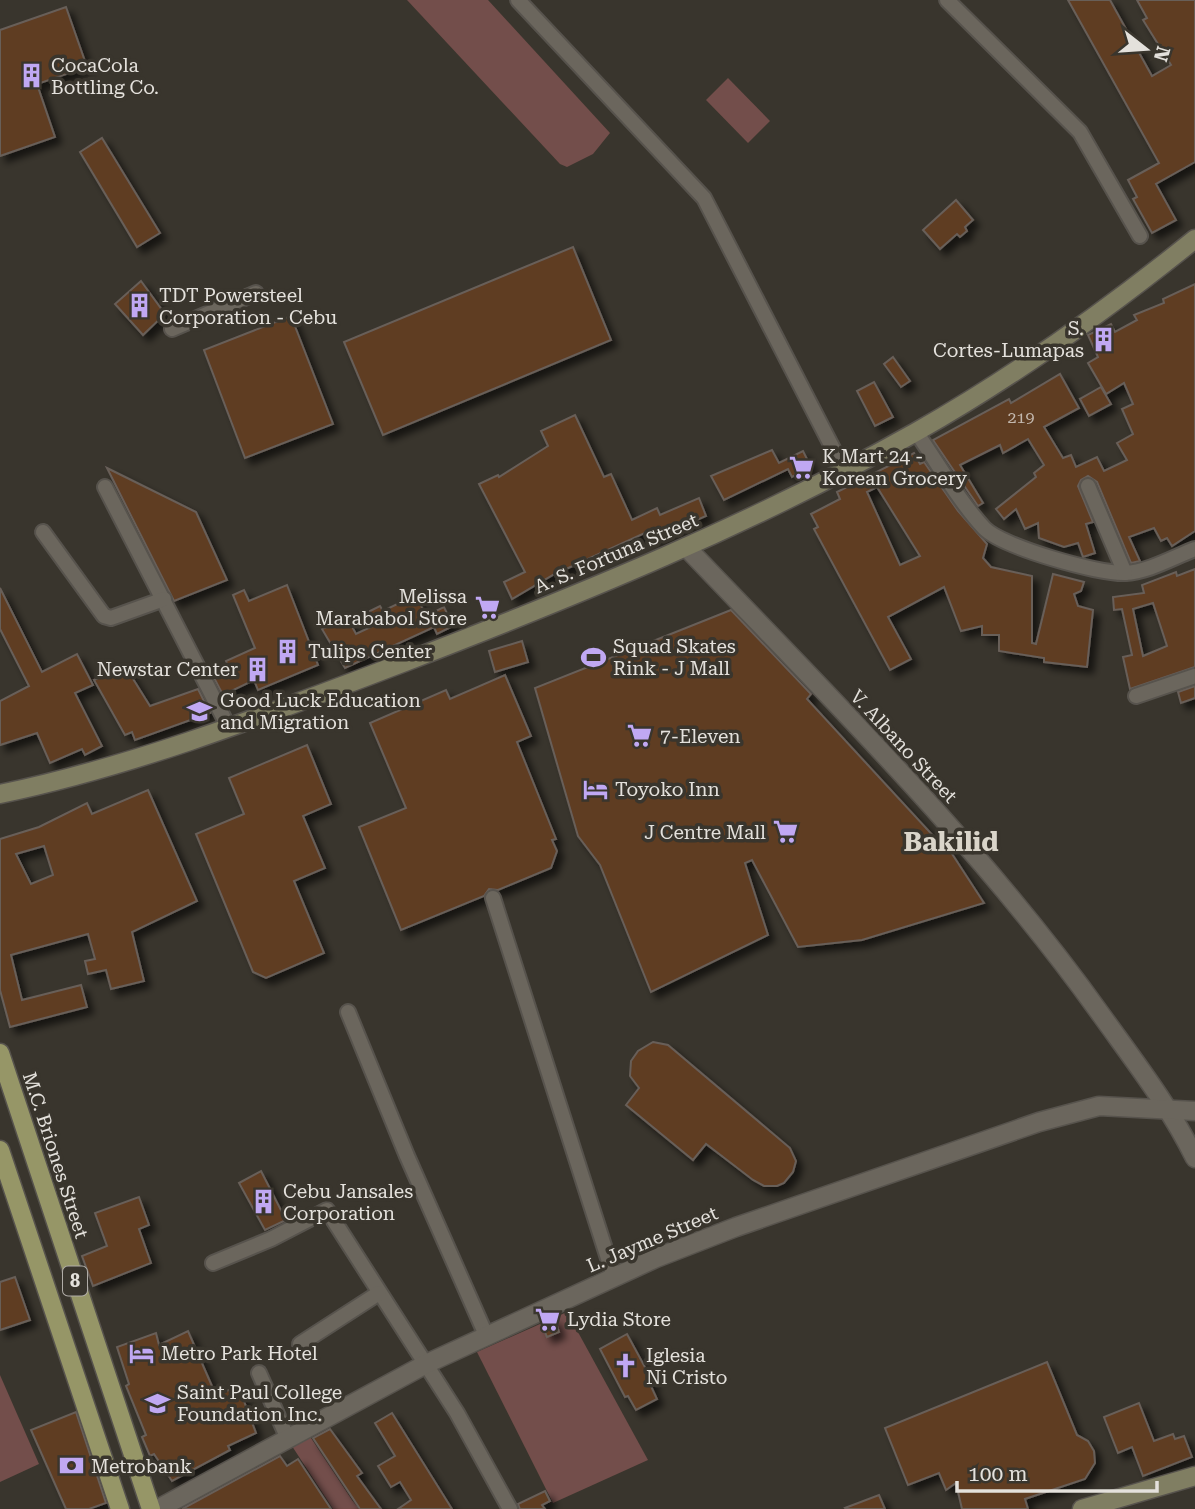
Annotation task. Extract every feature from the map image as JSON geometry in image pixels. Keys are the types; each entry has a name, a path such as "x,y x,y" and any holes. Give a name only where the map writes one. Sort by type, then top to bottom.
{"main road":[{"name":"A. S. Fortuna Street","path":"0,794 126,762 228,726 487,630 686,547 916,432 1017,371 1083,325 1195,239"},
{"name":"M.C. Briones Street","path":"0,1053 151,1509"},
{"name":"8","path":"0,1150 118,1508"},
{"path":"1082,1509 1195,1476"}],"street":[{"path":"518,0 704,198 844,470"},
{"path":"947,0 1080,132 1140,236"},
{"path":"172,329 256,293"},
{"path":"916,432 990,534 1044,555 1105,572 1125,573 1195,549"},
{"path":"1088,486 1125,573"},
{"path":"105,487 228,726"},
{"path":"43,532 104,616 111,618 164,599"},
{"name":"V. Albano Street","path":"686,547 862,731 998,880 1058,954 1168,1109 1195,1158"},
{"path":"1136,696 1195,676"},
{"path":"493,898 614,1277"},
{"path":"348,1012 407,1156 486,1335"},
{"name":"L. Jayme Street","path":"158,1509 426,1364 614,1277 755,1220 1040,1122 1099,1106 1195,1111"},
{"path":"213,1263 271,1239 327,1210 457,1412 510,1509"},
{"path":"300,1343 379,1293"},
{"path":"259,1373 288,1438"}],"shaded area":[{"path":"407,0 488,0 610,133 593,154 567,167 560,164"},
{"path":"728,78 770,121 748,143 706,100"},
{"path":"567,1312 648,1460 553,1503 477,1352"},
{"path":"0,1375 39,1464 0,1482"},
{"path":"307,1432 359,1509 333,1509 290,1443"}],"building":[{"path":"1068,0 1110,0 1152,76 1171,65 1143,20 1147,18 1137,0 1195,0 1195,162 1156,184 1176,220 1152,233 1133,199 1137,197 1128,180 1159,163"},
{"name":"CocaCola Bottling Co.","path":"66,7 87,67 37,84 55,137 0,156 0,30"},
{"path":"102,138 160,233 137,247 80,152"},
{"path":"956,200 973,220 965,227 967,231 960,237 957,234 940,249 923,230"},
{"path":"573,247 611,340 383,435 344,342"},
{"name":"TDT Powersteel Corporation - Cebu","path":"141,281 165,314 143,335 115,304"},
{"path":"1195,284 1195,531 1172,546 1167,538 1161,541 1154,528 1129,537 1140,561 1131,563 1097,482 1088,476 1081,480 1078,486 1093,522 1086,524 1095,553 1083,557 1078,543 1064,547 1039,538 1038,523 1025,529 1016,509 1004,519 996,509 1036,477 1034,473 1044,465 1028,439 1003,453 1000,445 960,465 983,503 978,506 933,440 1009,399 1011,403 1060,374 1079,408 1044,427 1063,458 1071,455 1076,467 1097,457 1104,471 1127,460 1117,443 1133,434 1122,409 1133,404 1124,383 1106,394 1088,363 1098,357 1088,335 1111,324 1115,332 1137,320 1134,315 1164,303 1163,299"},
{"path":"291,316 333,424 245,458 204,350"},
{"path":"893,357 910,381 901,387 884,364"},
{"path":"874,382 893,417 875,426 857,391"},
{"path":"1101,387 1111,404 1089,416 1080,399"},
{"path":"575,415 604,477 611,474 632,520 657,508 660,515 699,498 706,516 653,539 649,531 553,575 512,599 504,582 525,572 479,484 498,475 499,477 548,446 541,431"},
{"path":"772,450 779,463 803,451 811,467 792,477 788,469 724,500 711,476"},
{"path":"914,453 920,464 924,462 958,511 987,544 983,558 991,567 1032,576 1032,643 1036,644 1053,574 1084,582 1081,591 1074,594 1078,606 1093,610 1087,667 1044,662 1044,658 999,651 999,635 982,635 982,626 961,631 944,587 888,617 911,659 890,670 814,529 818,527 811,514 840,499 837,492","holes":["877,487 920,556 900,565 867,492"]},
{"path":"107,468 196,512 227,580 174,601"},
{"path":"1195,569 1195,667 1130,689 1123,657 1132,655 1122,609 1114,610 1113,597 1144,593 1142,585 1176,572 1177,576","holes":["1153,603 1167,646 1143,656 1133,609"]},
{"path":"287,585 318,665 258,690 254,680 223,695 211,672 227,664 226,661 255,648 233,595 244,590 249,601"},
{"path":"0,588 42,672 77,654 93,685 75,693 102,746 85,755 82,749 50,763 37,733 0,745 0,701 29,686 0,629"},
{"path":"416,595 426,616 444,607 453,626 437,634 434,627 345,668 322,629 347,617 356,634 375,625 368,612 380,606 383,611"},
{"path":"731,610 811,694 807,699 937,840 943,840 984,903 862,940 798,947 752,860 745,863 768,935 651,992 600,865 578,836 535,688"},
{"path":"522,641 528,662 495,672 489,651"},
{"path":"125,666 150,706 198,689 210,713 135,740 132,732 125,735 94,680"},
{"path":"505,675 531,736 517,742 556,839 552,840 557,851 551,868 498,890 489,889 484,896 401,930 359,827 406,808 370,723 446,690 450,699"},
{"path":"1195,686 1195,698 1181,703 1178,692"},
{"path":"307,745 331,804 303,816 325,868 294,881 324,953 266,978 253,972 196,834 244,814 229,778"},
{"path":"148,790 197,901 132,932 144,981 111,989 106,970 88,974 85,961 95,959 88,934 11,955 22,1000 81,985 87,1007 10,1027 0,990 0,839 39,827 87,803 92,814","holes":["44,846 53,875 31,884 16,854"]},
{"path":"653,1042 668,1045 790,1148 796,1161 793,1172 784,1183 764,1186 706,1144 693,1160 626,1105 639,1088 630,1076 631,1061 638,1051"},
{"name":"Cebu Jansales Corporation","path":"261,1171 286,1220 265,1230 239,1183"},
{"path":"139,1197 149,1225 139,1229 151,1263 93,1286 82,1256 107,1246 95,1213"},
{"path":"15,1277 30,1320 0,1330 0,1282"},
{"path":"554,1318 559,1332 547,1337 541,1323"},
{"path":"188,1331 215,1393 239,1388 256,1433 228,1446 230,1450 172,1481 154,1454 150,1456 142,1437 146,1435 126,1386 129,1384 117,1347 156,1333 159,1345"},
{"name":"Iglesia Ni Cristo","path":"627,1334 653,1382 650,1384 657,1399 636,1410 628,1396 625,1397 600,1349"},
{"path":"1047,1362 1077,1435 1088,1441 1094,1451 1095,1463 1085,1479 1025,1499 1028,1509 962,1509 956,1483 946,1490 939,1473 908,1485 885,1428"},
{"path":"1139,1403 1154,1441 1173,1434 1175,1439 1184,1436 1192,1457 1143,1476 1132,1447 1118,1453 1104,1417"},
{"name":"Metrobank","path":"76,1412 106,1503 89,1509 66,1509 31,1430"},
{"path":"392,1413 452,1509 398,1509 411,1500 400,1482 391,1487 378,1466 395,1456 375,1423"},
{"path":"330,1429 362,1473 357,1476 381,1509 360,1509 313,1438"},
{"path":"280,1456 287,1466 298,1459 331,1509 182,1509"},
{"path":"545,1491 550,1501 542,1505 545,1509 520,1509 518,1504"},
{"path":"879,1495 885,1509 845,1508"}],"place":[{"name":"CocaCola Bottling Co.","path":"31,76"},
{"name":"TDT Powersteel Corporation - Cebu","path":"139,306"},
{"name":"S. Cortes-Lumapas","path":"1104,339"},
{"name":"K Mart 24 - Korean Grocery","path":"802,467"},
{"name":"Melissa Marababol Store","path":"487,607"},
{"name":"Tulips Center","path":"288,651"},
{"name":"Squad Skates Rink - J Mall","path":"593,657"},
{"name":"Newstar Center","path":"258,669"},
{"name":"Good Luck Education and Migration","path":"200,711"},
{"name":"7-Eleven","path":"640,736"},
{"name":"Toyoko Inn","path":"595,789"},
{"name":"J Centre Mall","path":"786,832"},
{"name":"Cebu Jansales Corporation","path":"263,1202"},
{"name":"Lydia Store","path":"547,1319"},
{"name":"Metro Park Hotel","path":"141,1353"},
{"name":"Iglesia Ni Cristo","path":"626,1366"},
{"name":"Saint Paul College Foundation Inc.","path":"157,1403"},
{"name":"Metrobank","path":"71,1466"}],"district":[{"name":"Bakilid","path":"951,842"}]}
